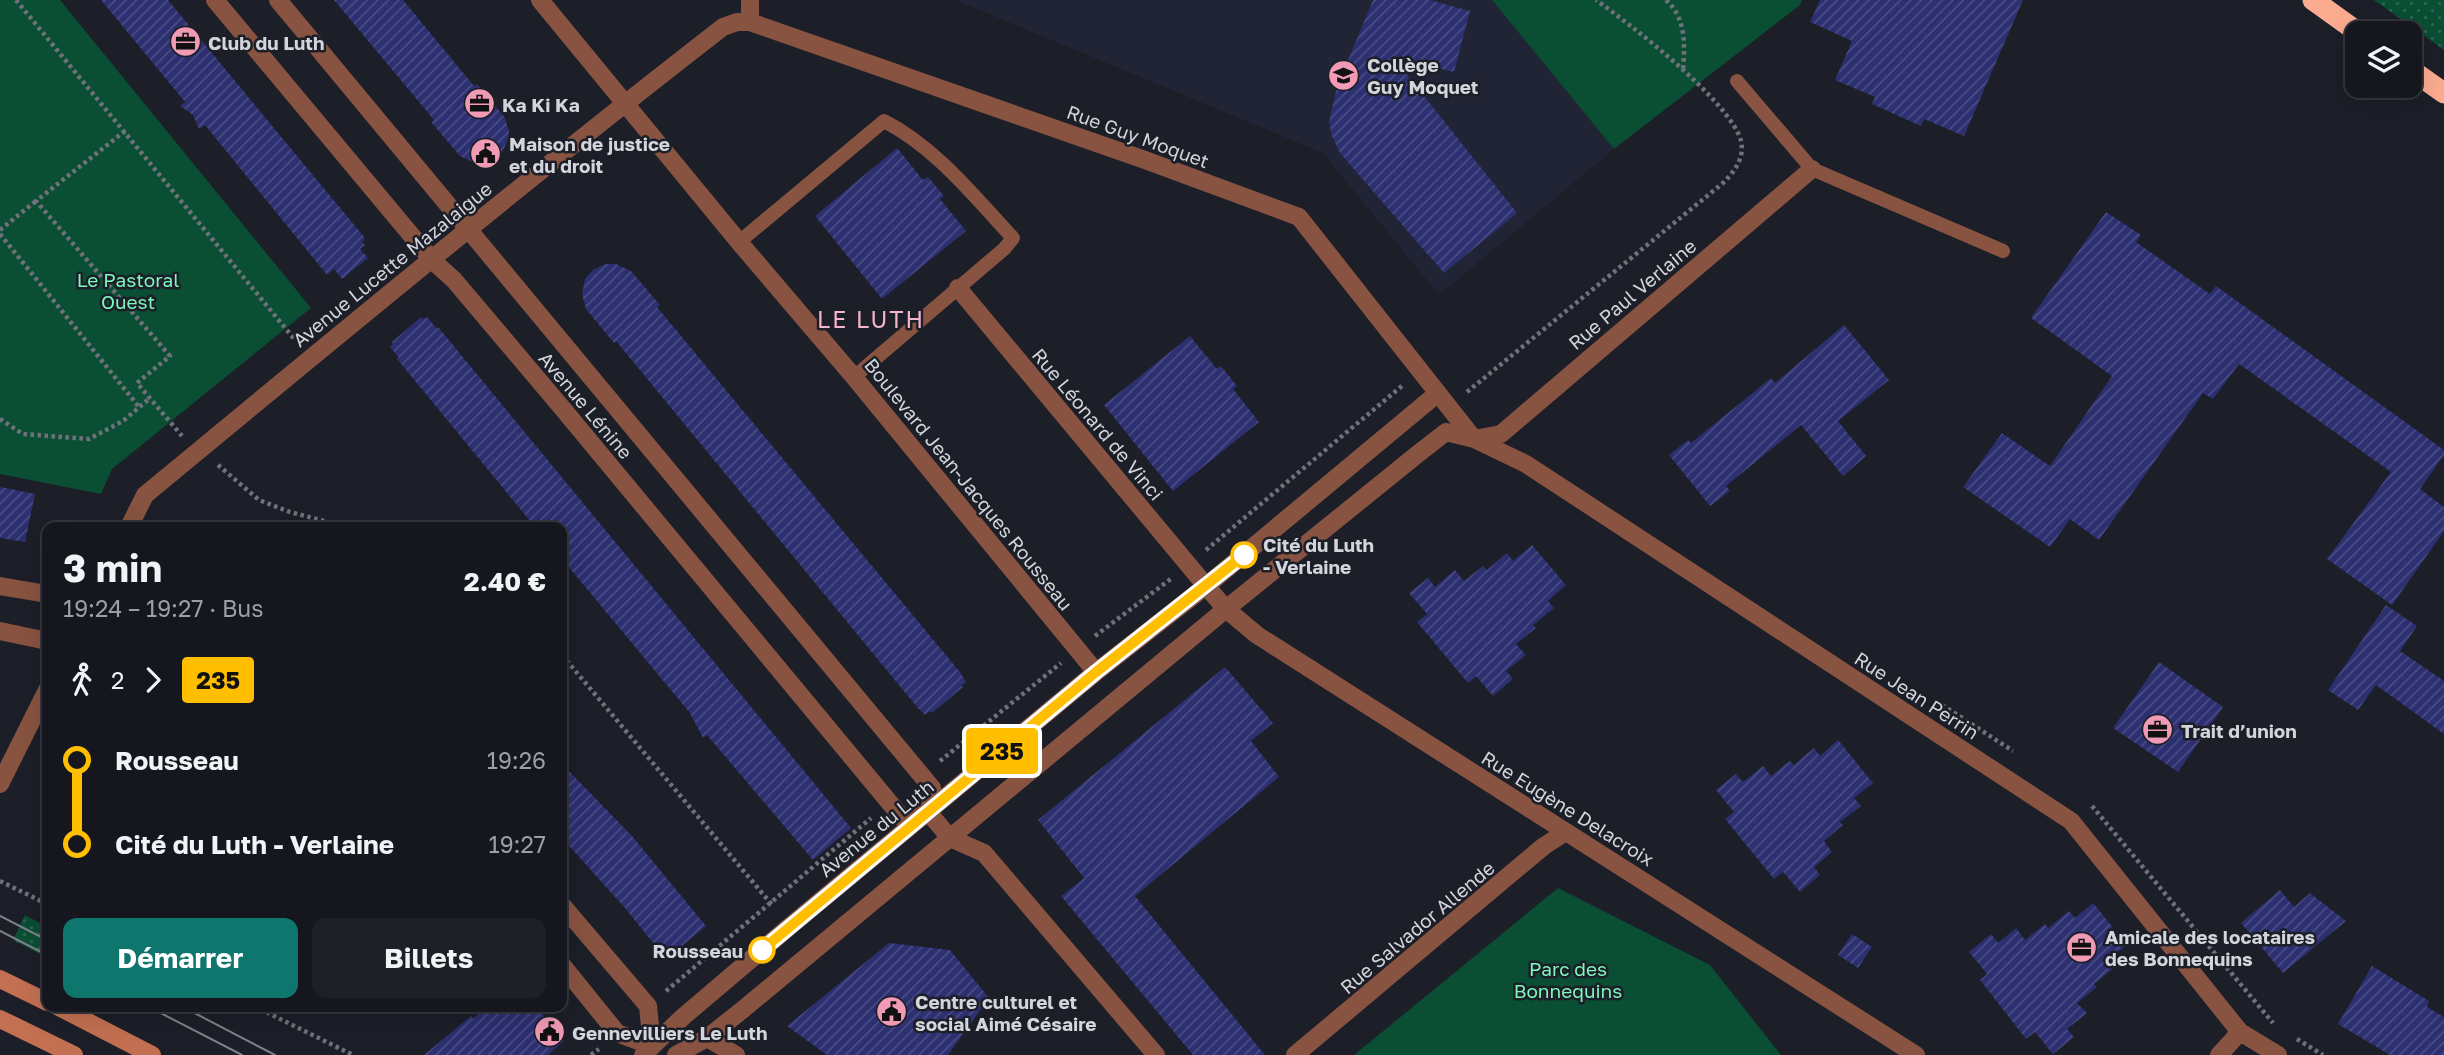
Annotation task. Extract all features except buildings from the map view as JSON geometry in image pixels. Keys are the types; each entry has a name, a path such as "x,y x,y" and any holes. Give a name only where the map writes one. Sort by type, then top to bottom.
{"highway":[{"path":"2313,0 2345,22"},
{"path":"2422,77 2444,93"}],"main road":[{"path":"0,979 42,1000"},
{"path":"69,1012 152,1055"},
{"path":"0,1019 74,1055"}],"street":[{"name":"Avenue Lénine","path":"215,0 432,260 454,280 563,409 904,820 929,813 932,788 278,0"},
{"name":"Boulevard Jean-Jacques Rousseau","path":"540,0 1096,672"},
{"path":"750,0 750,22"},
{"name":"Avenue Lucette Mazalaigue","path":"132,522 145,495 625,103 723,27 737,22 750,22"},
{"name":"Rue Guy Moquet","path":"750,22 1145,160 1299,217 1438,393"},
{"name":"Rue Paul Verlaine","path":"1226,609 1446,432 1474,439 1501,434 1812,169"},
{"name":"Rue Léonard de Vinci","path":"958,288 1206,586"},
{"path":"1206,586 1438,393 1474,439"},
{"name":"Rue Jean Perrin","path":"1474,439 1526,464 2071,821 2240,1032 2277,1055"},
{"path":"0,586 42,593"},
{"name":"Avenue du Luth","path":"651,1052 684,1016 790,926 1096,672 1206,586"},
{"name":"Rue Eugène Delacroix","path":"1206,586 1226,609 1256,635 1916,1055"},
{"path":"676,1055 707,1038 1226,609"},
{"path":"0,631 42,640"},
{"path":"0,785 42,700"},
{"path":"929,813 950,838 985,853 1156,1055"},
{"name":"Rue Salvador Allende","path":"1295,1055 1544,846 1566,832"},
{"path":"567,911 648,1006 651,1052"},
{"path":"567,971 617,1033 651,1052"},
{"path":"2219,1055 2240,1032"},
{"path":"707,1038 736,1055"}],"lane":[{"path":"1737,81 1812,169 2003,251"},
{"path":"739,242 884,121 902,130 924,148 1013,238 1004,249 854,377"}],"path":[{"path":"16,0 310,358"},
{"path":"1466,393 1723,183 1736,170 1741,155 1741,141 1728,117 1698,83 1596,0"},
{"path":"1666,0 1679,16 1683,31 1683,71"},
{"path":"125,131 0,232 139,407"},
{"path":"36,201 170,356 137,383 195,453 222,468 259,500 328,522"},
{"path":"0,419 23,435 89,439 124,421 150,398"},
{"path":"567,661 790,926"},
{"path":"0,881 42,902"},
{"path":"266,1012 353,1055"}],"shaded area":[{"name":"Collège Guy Moquet","path":"955,0 1492,0 1614,149 1439,295 1323,153"}],"green space":[{"name":"Le Pastoral Ouest","path":"0,0 60,0 311,308 112,469 101,494 0,474"},
{"path":"1492,0 1802,0 1800,5 1614,149"},
{"path":"2374,0 2444,0 2444,50 2422,34 2422,21 2403,21"},
{"name":"Parc des Bonnequins","path":"1558,888 1710,965 1781,1055 1354,1055"},
{"path":"25,915 42,924 42,955 13,940"}],"tram line":[{"path":"0,916 42,937"},
{"path":"0,931 42,952"},
{"path":"159,1012 242,1055"},
{"path":"193,1012 275,1055"}],"bus line":[{"name":"235","path":"762,950 1096,672 1244,555"}],"place":[{"name":"Club du Luth","path":"185,42"},
{"name":"Collège Guy Moquet","path":"1344,75"},
{"name":"Ka Ki Ka","path":"479,104"},
{"name":"Maison de justice et du droit","path":"486,154"},
{"name":"Cité du Luth - Verlaine","path":"1244,555"},
{"name":"Trait d’union","path":"2158,730"},
{"name":"Amicale des locataires des Bonnequins","path":"2082,947"},
{"name":"Rousseau","path":"762,950"},
{"name":"Centre culturel et social Aimé Césaire","path":"892,1012"},
{"name":"Gennevilliers Le Luth","path":"549,1032"}],"district":[{"name":"LE LUTH","path":"871,319"}]}
